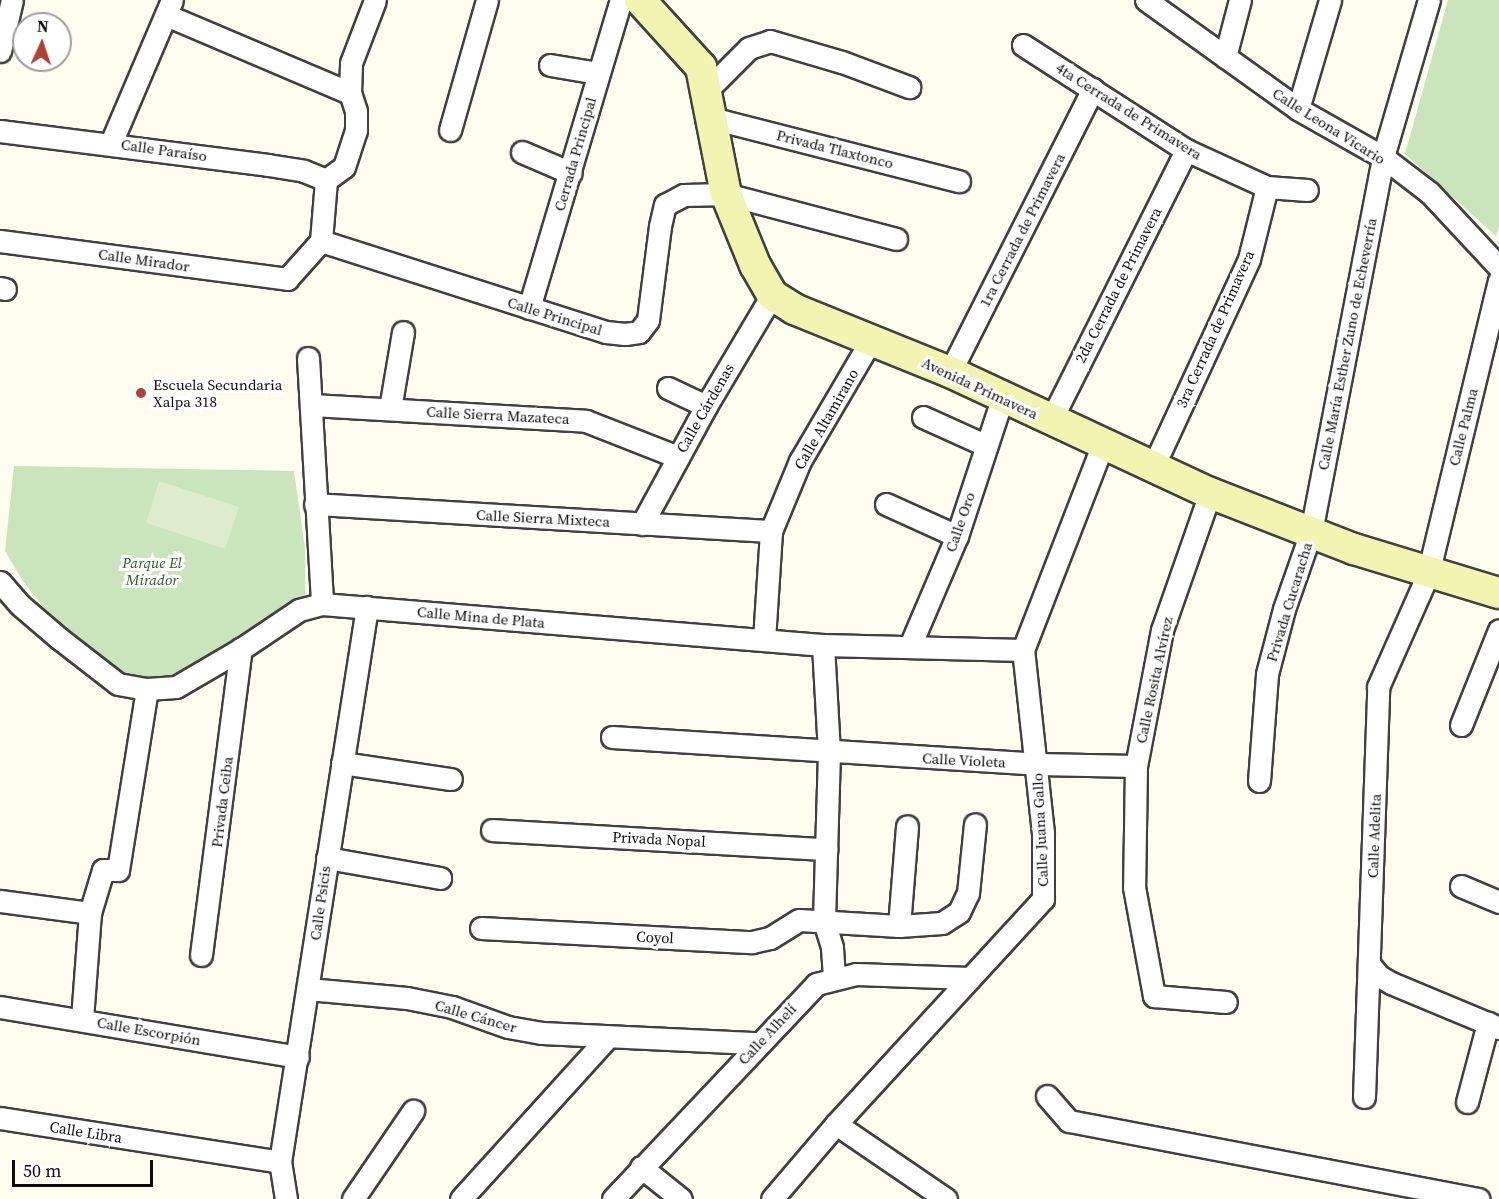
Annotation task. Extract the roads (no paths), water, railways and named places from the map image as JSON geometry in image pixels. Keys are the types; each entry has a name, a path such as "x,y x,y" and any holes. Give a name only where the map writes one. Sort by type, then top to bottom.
{"street":[{"path":"0,51 12,0"},
{"path":"321,241 326,180 344,168 356,130 356,111 350,93 351,63 375,0"},
{"path":"450,130 487,0"},
{"name":"Cerrada Principal","path":"529,308 621,0"},
{"name":"Avenida Primavera","path":"640,0 701,67 726,194 755,265 772,295 794,309 950,372 1210,493 1428,574 1499,593"},
{"name":"Calle Leona Vicario","path":"1146,0 1298,109 1383,157 1430,193 1499,267"},
{"path":"1225,57 1240,0"},
{"path":"1298,109 1330,0"},
{"name":"Calle María Esther Zuno de Echeverría","path":"1311,532 1383,157 1430,0"},
{"path":"111,143 169,7 350,93"},
{"path":"709,104 749,48 770,41 842,62 909,87"},
{"name":"4ta Cerrada de Primavera","path":"1023,45 1186,150 1267,187 1307,190"},
{"path":"550,65 598,73"},
{"name":"1ra Cerrada de Primavera","path":"950,372 1093,89"},
{"name":"Privada Tlaxtonco","path":"709,104 958,181"},
{"name":"Calle Paraíso","path":"0,131 111,143 304,171 326,180"},
{"name":"2da Cerrada de Primavera","path":"1051,420 1186,150"},
{"path":"522,152 571,173"},
{"name":"3ra Cerrada de Primavera","path":"1153,467 1249,259 1267,187"},
{"path":"726,194 896,239"},
{"name":"Calle Principal","path":"321,241 606,332 625,334 639,332 648,320 660,226 665,205 684,195 726,194"},
{"name":"Calle Mirador","path":"0,241 288,279 321,241"},
{"name":"Calle Palma","path":"1428,574 1499,280"},
{"name":"Calle Cárdenas","path":"642,524 706,406 772,295"},
{"path":"390,409 403,332"},
{"name":"Calle Altamirano","path":"764,640 771,531 800,461 871,340"},
{"path":"308,358 322,604"},
{"path":"668,388 706,406"},
{"name":"Calle Oro","path":"910,646 957,536 985,445 1003,396"},
{"name":"Calle Sierra Mazateca","path":"312,405 586,421 678,457"},
{"path":"923,417 985,445"},
{"name":"Calle Juana Gallo","path":"772,1199 836,1124 1043,899 1043,833 1023,650 1103,444"},
{"name":"Calle Rosita Alvírez","path":"1210,493 1162,630 1136,766 1134,887 1154,996 1226,1002"},
{"name":"Calle Sierra Mixteca","path":"315,504 771,531"},
{"path":"886,504 957,536"},
{"name":"Privada Cucaracha","path":"1259,780 1267,674 1284,609 1311,532"},
{"name":"Calle Adelita","path":"1364,1097 1378,687 1428,574"},
{"name":"Calle Mina de Plata","path":"0,582 10,603 118,684 147,689 176,687 241,649 299,610 322,604 823,645 1023,650"},
{"name":"Calle Psicis","path":"286,1199 280,1162 367,607"},
{"path":"1461,725 1499,630"},
{"path":"823,645 829,752 824,921 832,948 834,977"},
{"name":"Privada Ceiba","path":"201,955 241,649"},
{"path":"82,1019 90,913 103,870 118,870 147,689"},
{"name":"Calle Violeta","path":"612,737 1037,764 1136,766"},
{"path":"342,763 451,779"},
{"path":"824,921 899,926 942,923 959,912 968,893 975,824"},
{"path":"899,926 907,826"},
{"name":"Privada Nopal","path":"492,830 825,849"},
{"path":"327,858 440,878"},
{"path":"1461,886 1499,902"},
{"path":"0,901 90,913"},
{"name":"Coyol","path":"481,928 752,942 770,938 799,920 824,921"},
{"path":"1370,964 1379,976 1391,983 1493,1025 1467,1102"},
{"name":"Calle Alhelí","path":"613,1199 816,984 834,977 856,974 970,978"},
{"name":"Calle Cáncer","path":"308,989 406,998 452,1007 508,1027 542,1033 758,1043"},
{"name":"Calle Escorpión","path":"0,1007 297,1057"},
{"path":"461,1199 608,1037"},
{"path":"1047,1096 1069,1121 1479,1199"},
{"path":"353,1199 413,1111"},
{"name":"Calle Libra","path":"0,1118 280,1162"},
{"path":"836,1124 946,1199"},
{"path":"641,1167 681,1199"}],"place":[{"name":"Escuela Secundaria Xalpa 318","path":"141,393"}],"park label":[{"name":"Parque El Mirador","path":"152,570"}]}
